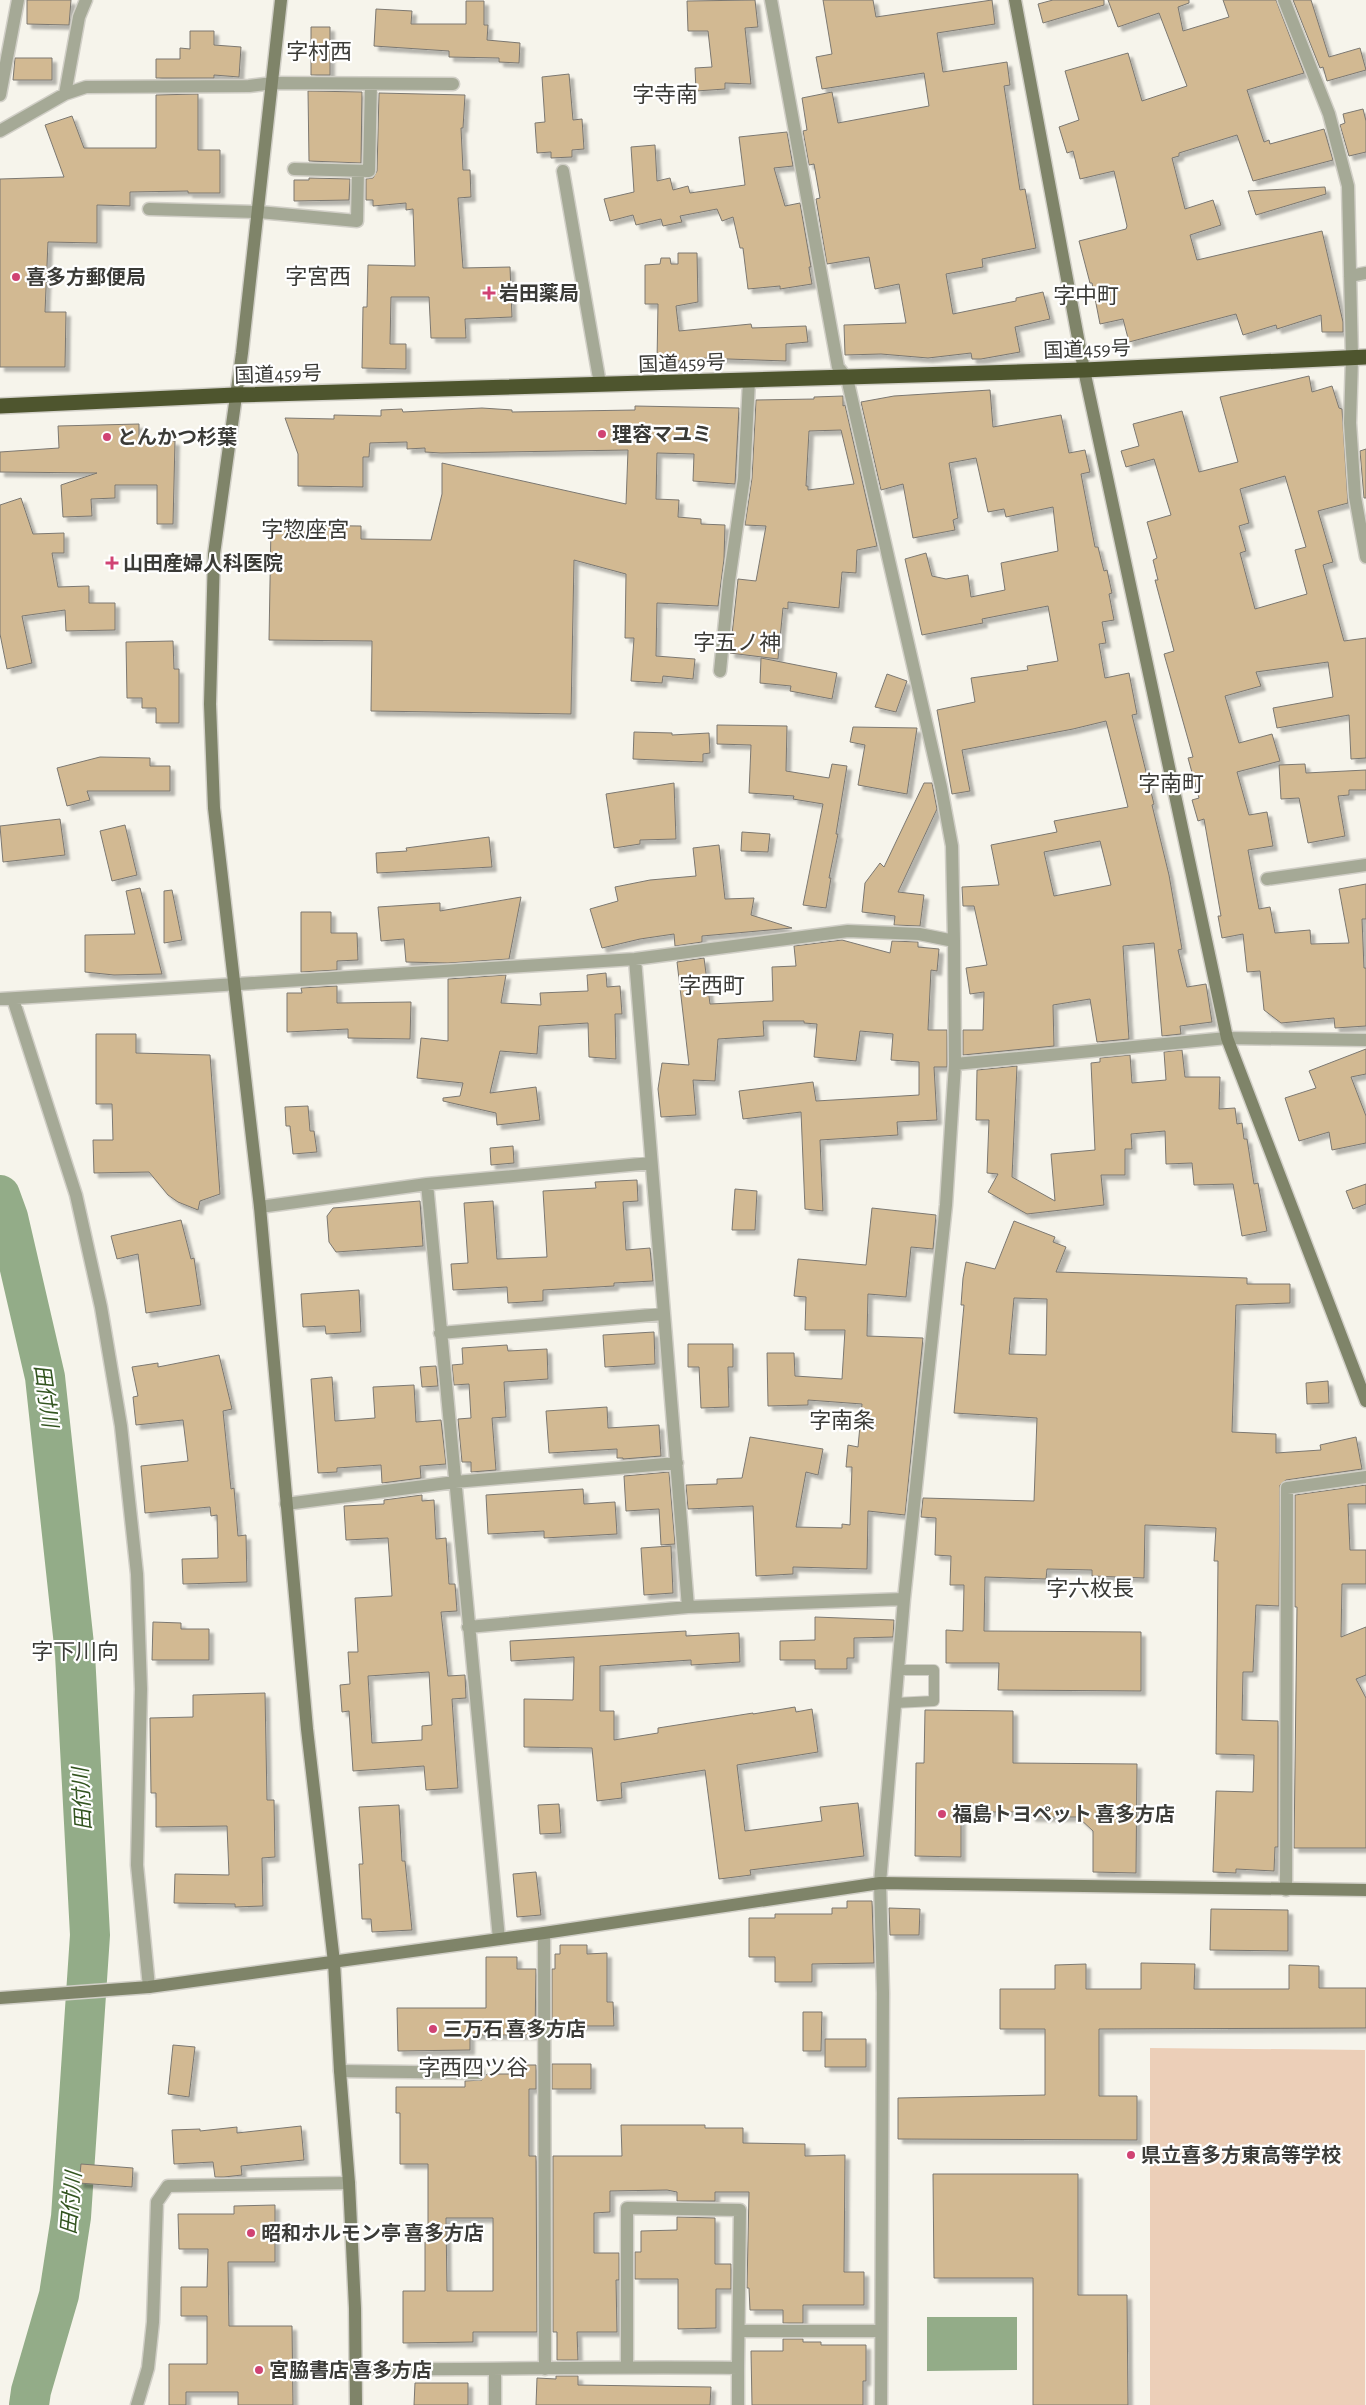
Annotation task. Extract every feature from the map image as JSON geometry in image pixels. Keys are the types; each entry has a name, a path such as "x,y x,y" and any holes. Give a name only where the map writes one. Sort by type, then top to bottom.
{"highway":[{"name":"国道459号","path":"0,406 235,395 1084,370 1359,357"}],"street":[{"path":"0,94 18,0"},
{"path":"65,94 79,17 86,0"},
{"path":"281,0 258,212 214,554 210,704 214,808 260,1206 307,1729 334,1962 349,2182 356,2405"},
{"path":"771,0 838,367 847,378 941,787 952,846 955,1064 946,1205 904,1599 880,1882 883,1993 881,2405"},
{"path":"1015,0 1084,370 1226,1038 1366,1401"},
{"path":"1284,0 1329,114 1348,186 1350,276 1359,357 1350,423 1355,497 1366,557"},
{"path":"0,131 65,94 86,86 249,86 273,83 453,84"},
{"path":"294,169 369,171 371,84"},
{"path":"149,209 258,212 357,221 358,171"},
{"path":"563,171 598,378"},
{"path":"1350,276 1366,273"},
{"path":"720,671 729,581 744,478 748,381"},
{"path":"1267,879 1366,865"},
{"path":"0,999 635,959 848,931 919,934 954,941"},
{"path":"635,959 662,1314 675,1429 688,1607"},
{"path":"13,998 76,1195 101,1307 121,1426 138,1574 141,1689 137,1865 149,1987"},
{"path":"955,1064 1226,1038 1366,1040"},
{"path":"260,1206 427,1184 651,1163"},
{"path":"427,1184 499,1939"},
{"path":"440,1333 662,1314"},
{"path":"286,1504 455,1482 677,1463"},
{"path":"1286,1890 1288,1488 1366,1477"},
{"path":"468,1627 688,1607 904,1599"},
{"path":"0,1998 149,1987 544,1933 880,1882 1366,1890"},
{"path":"544,1933 545,2369"},
{"path":"340,2071 479,2073"},
{"path":"137,2405 148,2368 153,2322 157,2202 168,2186 349,2182"},
{"path":"627,2366 627,2208 740,2210 738,2405"},
{"path":"739,2331 881,2331"},
{"path":"355,2369 495,2370 627,2366 738,2368"},
{"path":"495,2370 495,2405"}],"lane":[{"path":"895,1703 934,1701 934,1670 898,1670"}],"shaded area":[{"path":"1150,2048 1365,2050 1365,2405 1150,2405"},
{"path":"927,2317 1017,2317 1017,2370 927,2371"}],"building":[{"path":"27,0 71,0 69,25 27,24"},
{"path":"755,0 758,27 745,28 751,84 725,83 725,89 696,91 695,68 712,67 708,31 688,31 687,1"},
{"path":"823,0 873,0 876,17 992,0 995,24 937,33 943,72 1007,62 1010,85 1004,86 1020,190 1025,189 1036,248 982,259 983,267 946,274 953,314 1016,301 1016,298 1043,292 1050,319 1015,327 1020,352 981,359 972,359 971,353 928,358 881,354 845,355 844,325 906,323 899,284 875,289 869,257 827,264 816,199 820,198 814,164 809,165 803,131 807,130 802,98 832,92 838,123 929,106 924,73 822,89 816,57 832,54"},
{"path":"1053,0 1104,0 1104,5 1043,23 1038,4"},
{"path":"1108,0 1189,0 1189,3 1178,7 1183,31 1229,17 1223,0 1276,0 1304,73 1247,90 1264,142 1269,140 1270,144 1324,129 1333,160 1253,181 1237,135 1179,153 1179,156 1172,158 1185,209 1213,200 1221,225 1190,235 1197,260 1322,231 1343,322 1343,332 1322,332 1321,315 1277,329 1276,325 1243,335 1236,314 1129,342 1123,319 1100,324 1092,283 1090,283 1079,241 1126,229 1127,226 1114,171 1080,179 1073,151 1067,153 1059,127 1079,120 1065,71 1128,53 1142,101 1187,86 1159,13 1118,27"},
{"path":"1293,0 1311,0 1329,57 1360,48 1366,70 1327,81 1323,67 1320,68"},
{"path":"466,1 484,1 484,25 488,25 487,40 520,43 519,63 499,62 499,58 449,57 449,51 374,46 376,9 412,11 411,24 466,24"},
{"path":"311,27 330,27 330,75 311,75"},
{"path":"190,31 214,31 214,45 241,47 239,77 214,75 214,78 156,78 156,59 180,59 180,48 190,49"},
{"path":"15,58 52,58 52,80 13,80"},
{"path":"569,74 573,120 582,119 584,149 572,150 572,157 551,158 551,152 537,153 535,123 545,122 542,77"},
{"path":"308,91 362,92 361,163 309,161"},
{"path":"379,93 465,95 463,128 461,128 463,170 470,170 471,197 458,198 463,268 510,267 512,317 465,319 466,338 431,338 429,297 391,297 390,344 406,344 406,369 362,368 363,307 367,307 368,265 415,266 413,209 406,210 406,203 373,206 373,200 366,200 366,179 373,178 377,171"},
{"path":"198,94 198,150 220,150 220,193 188,193 188,191 130,192 130,206 97,205 97,243 48,242 45,312 66,312 65,367 0,367 0,179 64,177 45,125 72,116 84,148 156,148 156,95"},
{"path":"1363,109 1366,121 1366,152 1349,156 1340,125 1345,123 1343,114"},
{"path":"787,132 793,166 774,168 785,206 800,203 811,267 809,267 812,284 780,289 780,286 748,289 743,248 740,248 733,217 722,221 717,209 680,216 682,222 663,226 661,219 636,225 633,215 610,221 604,199 634,192 631,147 655,145 657,181 670,178 673,190 688,186 690,193 745,185 739,137"},
{"path":"309,178 350,179 349,200 294,201 294,180 309,180"},
{"path":"1325,187 1326,194 1256,215 1248,191"},
{"path":"678,253 697,253 698,302 676,306 679,331 751,324 752,328 806,326 808,342 786,344 786,361 699,358 699,361 657,361 658,304 645,304 645,265 660,264 661,258 670,258 671,264 678,264"},
{"path":"1309,376 1312,392 1332,386 1339,408 1342,409 1348,503 1318,511 1333,562 1323,565 1344,641 1366,638 1366,758 1351,759 1349,715 1277,728 1273,708 1333,697 1328,662 1256,672 1261,686 1225,696 1239,743 1272,734 1280,761 1237,772 1249,815 1267,812 1273,846 1248,850 1259,909 1270,907 1275,933 1310,930 1311,944 1349,943 1339,889 1366,884 1366,919 1362,919 1364,968 1366,968 1366,1026 1335,1028 1334,1018 1281,1023 1264,1010 1260,971 1247,972 1243,934 1222,938 1218,916 1221,916 1204,819 1198,821 1192,800 1199,798 1188,758 1193,757 1164,654 1174,651 1155,580 1158,580 1153,560 1157,558 1147,522 1171,515 1154,459 1126,467 1121,451 1139,446 1133,424 1182,411 1199,472 1238,462 1220,397","holes":["1285,476 1306,547 1295,550 1307,594 1255,609 1240,553 1246,551 1239,526 1249,523 1240,489"]},
{"path":"990,390 993,427 1061,415 1069,453 1085,450 1090,472 1081,474 1095,547 1098,547 1104,571 1107,570 1112,593 1109,594 1114,620 1102,622 1106,643 1099,644 1105,678 1129,673 1137,714 1132,715 1169,875 1182,949 1178,950 1187,987 1206,984 1212,1022 1180,1026 1181,1034 1162,1036 1154,943 1123,946 1129,1039 1097,1042 1090,999 1053,1005 1054,1046 963,1055 963,1030 983,1030 984,992 970,994 966,968 987,965 974,906 963,906 962,887 999,885 991,845 1057,832 1054,821 1128,807 1106,721 962,750 970,791 952,794 937,710 975,702 971,678 1028,670 1027,666 1058,661 1048,606 982,619 983,623 922,635 905,559 926,553 932,576 946,579 968,575 971,597 1005,590 1001,563 1058,551 1053,507 1006,517 1004,509 988,512 976,458 949,463 958,518 953,520 955,530 913,538 903,484 881,490 861,402 894,396","holes":["1100,841 1111,885 1054,896 1044,852"]},
{"path":"843,396 843,406 845,405 877,546 857,550 856,573 842,572 839,608 788,602 788,609 783,608 778,659 730,653 738,579 756,581 766,526 745,525 752,478 756,400 814,399 814,397","holes":["841,430 854,484 808,490 808,486 806,486 809,431"]},
{"path":"635,406 739,408 735,484 693,481 694,454 657,453 656,499 679,500 678,517 701,519 701,524 725,525 724,559 718,606 657,603 656,656 695,659 693,679 663,676 662,683 631,681 634,638 625,638 626,574 574,560 571,714 371,711 372,641 269,640 271,525 361,526 361,539 431,540 442,494 442,463 626,504 628,450 441,453 425,452 425,448 407,449 407,442 370,443 369,457 363,457 363,487 298,486 298,454 285,418 334,419 334,415 381,416 381,410 402,409 403,412 482,408 512,410 512,412 635,410"},
{"path":"139,424 139,440 175,441 173,524 157,524 157,485 115,485 115,498 91,499 92,516 63,517 61,485 97,473 0,472 0,452 59,448 58,426"},
{"path":"1366,449 1366,498 1364,498 1360,451"},
{"path":"21,498 33,534 64,533 64,553 52,553 58,587 89,586 89,603 115,603 115,630 66,631 65,610 22,616 32,663 7,669 0,634 0,505"},
{"path":"173,641 174,669 179,669 179,723 156,723 156,708 142,708 142,698 127,698 126,642"},
{"path":"761,658 837,673 832,699 790,691 791,686 760,683"},
{"path":"887,674 907,681 896,712 875,707"},
{"path":"717,725 787,726 786,771 829,778 832,764 847,766 826,908 803,905 823,804 793,799 794,796 749,793 751,745 717,744"},
{"path":"853,727 917,728 907,794 858,785 865,745 850,742"},
{"path":"634,732 672,733 672,735 709,733 710,753 703,754 703,762 633,759"},
{"path":"100,757 150,758 150,766 170,766 170,791 87,791 90,800 67,806 57,768"},
{"path":"1305,764 1306,773 1366,770 1366,790 1349,790 1349,795 1338,796 1345,836 1308,843 1299,798 1281,799 1279,765"},
{"path":"674,783 676,839 640,840 640,844 614,848 606,794"},
{"path":"924,783 932,783 937,809 898,892 924,895 920,926 894,925 895,916 862,912 865,883 880,863 884,867"},
{"path":"60,819 65,855 3,862 0,826"},
{"path":"125,825 137,875 112,881 100,831"},
{"path":"742,832 770,834 768,852 741,851"},
{"path":"489,837 492,867 377,873 376,853 407,851 406,848"},
{"path":"719,845 725,899 754,898 751,915 792,928 702,936 702,942 675,946 674,934 640,939 602,948 590,909 618,901 615,887 650,880 696,876 693,848"},
{"path":"140,888 162,974 114,975 85,972 85,935 135,934 126,891"},
{"path":"172,890 182,940 164,943 164,891"},
{"path":"521,897 509,959 448,963 406,962 404,939 381,941 378,907 440,903 440,911"},
{"path":"301,912 331,912 331,933 357,933 358,960 337,961 337,970 301,972"},
{"path":"842,940 890,953 892,941 918,942 918,947 939,949 937,971 931,970 928,1030 947,1030 947,1067 934,1067 937,1120 897,1122 898,1135 820,1140 823,1211 805,1209 801,1112 743,1119 739,1091 813,1082 816,1101 919,1095 919,1062 891,1060 893,1034 860,1031 856,1061 814,1057 817,1024 804,1023 804,1021 763,1021 764,1036 718,1039 715,1081 693,1080 696,1115 661,1117 658,1089 662,1063 689,1065 677,962 704,958 710,1004 773,1001 772,967 796,966 794,946"},
{"path":"606,973 607,987 620,986 622,1014 615,1014 616,1059 589,1057 588,1023 539,1026 537,1054 500,1051 490,1093 536,1087 540,1120 497,1125 496,1113 443,1101 443,1098 460,1096 463,1083 417,1078 421,1038 448,1041 448,979 506,975 501,1003 541,1005 540,993 588,991 587,975"},
{"path":"337,986 337,1003 411,1002 410,1039 348,1038 348,1029 287,1032 287,993 302,993 301,988"},
{"path":"96,1034 136,1034 136,1053 210,1055 220,1194 200,1201 198,1210 178,1202 168,1195 149,1172 94,1173 93,1140 113,1140 112,1104 96,1104"},
{"path":"1366,1049 1366,1074 1351,1077 1366,1116 1366,1143 1332,1150 1329,1132 1299,1141 1285,1098 1316,1088 1309,1071"},
{"path":"1182,1050 1185,1077 1220,1077 1219,1109 1235,1108 1237,1124 1242,1123 1244,1139 1247,1139 1254,1184 1258,1183 1267,1231 1242,1236 1233,1184 1194,1185 1192,1163 1166,1164 1165,1131 1131,1134 1132,1149 1125,1149 1125,1175 1101,1175 1104,1205 1027,1214 988,1192 998,1174 987,1173 989,1120 976,1120 977,1070 1017,1066 1012,1177 1055,1201 1051,1154 1095,1150 1091,1063 1100,1062 1100,1058 1130,1055 1132,1083 1166,1080 1164,1052"},
{"path":"308,1106 310,1131 314,1131 317,1152 293,1154 290,1126 286,1126 285,1107"},
{"path":"513,1146 514,1163 491,1165 490,1148"},
{"path":"637,1180 638,1201 623,1202 626,1250 650,1248 653,1281 614,1283 614,1286 543,1290 543,1301 508,1303 507,1287 453,1290 451,1264 468,1263 464,1203 493,1201 497,1259 547,1257 543,1191 596,1188 595,1182"},
{"path":"1366,1184 1366,1204 1353,1209 1346,1191"},
{"path":"735,1189 757,1191 755,1230 732,1230"},
{"path":"420,1201 423,1246 336,1252 329,1242 327,1216 333,1208"},
{"path":"872,1208 936,1215 933,1249 911,1247 906,1297 868,1294 867,1336 923,1338 905,1515 868,1511 867,1569 793,1567 793,1574 756,1576 753,1506 688,1509 686,1485 717,1484 717,1479 742,1478 750,1437 823,1449 818,1475 806,1472 796,1527 842,1528 842,1524 850,1525 852,1467 846,1467 848,1445 858,1447 862,1404 808,1400 808,1405 768,1406 767,1353 794,1353 795,1376 842,1379 845,1330 805,1330 806,1297 794,1296 798,1259 866,1265"},
{"path":"181,1220 191,1259 194,1258 201,1305 146,1313 138,1254 117,1259 111,1236"},
{"path":"1014,1221 1055,1237 1053,1242 1066,1247 1056,1272 1247,1278 1247,1284 1290,1284 1290,1303 1236,1305 1232,1432 1276,1434 1276,1453 1321,1450 1320,1445 1356,1437 1362,1469 1286,1480 1280,1485 1279,1606 1256,1605 1253,1672 1243,1672 1242,1720 1278,1721 1278,1847 1275,1847 1274,1871 1236,1869 1236,1873 1213,1872 1216,1791 1253,1792 1254,1755 1216,1754 1218,1561 1214,1561 1216,1528 1145,1525 1144,1578 1092,1576 1092,1570 1047,1569 1046,1579 985,1577 984,1631 1141,1632 1141,1691 998,1690 999,1663 946,1663 946,1630 963,1631 964,1585 950,1585 951,1556 935,1555 936,1518 921,1517 923,1498 1034,1501 1037,1418 954,1413 964,1305 961,1305 963,1278 966,1262 995,1269","holes":["1014,1298 1047,1299 1046,1355 1009,1354"]},
{"path":"359,1290 361,1332 326,1334 325,1326 303,1327 301,1294"},
{"path":"654,1332 655,1364 605,1367 603,1335"},
{"path":"688,1344 733,1344 733,1367 728,1367 729,1407 701,1408 699,1367 688,1367"},
{"path":"507,1345 508,1351 547,1349 548,1379 504,1382 506,1417 492,1418 496,1470 471,1472 471,1462 462,1462 458,1419 471,1418 469,1384 454,1385 452,1365 463,1364 462,1348"},
{"path":"219,1355 232,1409 223,1411 231,1489 234,1488 238,1536 246,1535 247,1582 183,1584 182,1559 218,1558 217,1515 211,1516 210,1507 145,1513 141,1466 188,1461 183,1420 136,1425 133,1397 138,1396 132,1367 158,1363 158,1367"},
{"path":"436,1366 438,1386 422,1387 420,1367"},
{"path":"332,1377 335,1421 375,1418 373,1387 414,1385 416,1422 441,1420 446,1464 420,1466 421,1478 382,1483 381,1465 337,1468 337,1472 318,1473 311,1379"},
{"path":"1328,1381 1329,1403 1307,1404 1306,1383"},
{"path":"607,1407 608,1428 659,1425 661,1456 623,1459 617,1458 617,1449 549,1453 546,1411"},
{"path":"669,1472 675,1544 661,1545 659,1509 626,1511 624,1476"},
{"path":"1366,1485 1366,1504 1348,1504 1350,1550 1366,1550 1366,1584 1342,1584 1341,1637 1366,1627 1366,1675 1356,1679 1366,1698 1366,1848 1294,1848 1297,1607 1295,1607 1295,1495"},
{"path":"583,1489 584,1504 615,1502 617,1534 544,1538 544,1531 488,1534 486,1495"},
{"path":"422,1495 422,1501 434,1500 436,1539 446,1538 449,1584 455,1584 457,1611 441,1612 448,1676 465,1675 466,1698 452,1699 458,1788 426,1790 424,1766 353,1771 349,1711 342,1712 340,1685 350,1684 348,1652 358,1652 355,1598 392,1596 388,1538 346,1540 344,1506 384,1504 384,1500","holes":["429,1672 432,1725 422,1726 422,1740 372,1743 368,1676"]},
{"path":"671,1546 673,1593 644,1595 641,1548"},
{"path":"815,1617 894,1620 893,1637 854,1638 854,1658 847,1658 847,1669 815,1669 815,1660 780,1660 780,1641 815,1640"},
{"path":"153,1622 181,1623 181,1629 209,1629 209,1660 152,1660"},
{"path":"686,1631 686,1636 739,1633 740,1662 691,1665 691,1660 600,1666 600,1711 614,1711 614,1740 658,1733 658,1728 753,1713 795,1707 796,1712 812,1709 818,1752 737,1765 745,1831 822,1821 820,1807 858,1803 864,1856 750,1870 751,1875 719,1879 705,1770 621,1783 622,1798 597,1801 592,1748 524,1747 524,1699 573,1700 574,1657 511,1661 510,1641"},
{"path":"265,1693 267,1800 274,1800 275,1857 262,1858 263,1906 235,1907 235,1904 174,1903 175,1874 229,1875 227,1826 156,1827 156,1793 151,1793 150,1718 193,1717 193,1695"},
{"path":"925,1710 1013,1711 1013,1763 1137,1764 1136,1873 1093,1872 1093,1831 1078,1817 1031,1817 1031,1812 961,1812 961,1857 915,1856 916,1763 924,1763"},
{"path":"559,1804 561,1833 540,1834 538,1805"},
{"path":"399,1805 402,1861 405,1861 412,1930 372,1932 371,1919 362,1919 359,1864 363,1864 359,1807"},
{"path":"536,1872 541,1915 517,1917 513,1874"},
{"path":"847,1901 872,1901 874,1963 812,1964 812,1982 775,1982 775,1957 749,1957 749,1918 775,1918 775,1914 832,1914 832,1908 847,1908"},
{"path":"889,1908 920,1909 919,1935 890,1935"},
{"path":"1211,1909 1288,1910 1288,1951 1210,1950"},
{"path":"560,1945 587,1945 587,1954 607,1953 607,2002 613,2002 614,2026 552,2026 552,1969 555,1969 555,1954 560,1954"},
{"path":"486,1957 517,1957 517,1969 536,1969 535,2035 470,2035 470,2050 398,2051 397,2008 486,2008"},
{"path":"1141,1963 1195,1964 1194,1989 1289,1989 1289,1965 1319,1966 1319,1988 1366,1988 1366,2028 1099,2029 1099,2096 1137,2096 1137,2140 898,2139 898,2098 1045,2095 1045,2029 1000,2029 1000,1989 1055,1989 1055,1965 1086,1964 1086,1989 1141,1989"},
{"path":"803,2012 822,2012 821,2051 803,2051"},
{"path":"825,2039 866,2039 866,2067 825,2067"},
{"path":"173,2045 195,2047 189,2097 168,2094"},
{"path":"552,2064 591,2064 591,2089 552,2089"},
{"path":"521,2065 536,2065 536,2089 529,2089 529,2156 536,2156 537,2332 473,2332 473,2342 403,2343 403,2291 425,2291 425,2242 428,2242 428,2164 400,2164 400,2113 396,2113 396,2087 465,2087 465,2081 482,2080 487,2074 521,2074","holes":["446,2218 493,2218 493,2291 447,2291"]},
{"path":"621,2125 705,2125 705,2128 743,2128 743,2143 805,2144 805,2156 845,2155 844,2272 864,2272 864,2305 803,2305 803,2323 783,2323 783,2310 750,2310 749,2288 747,2288 749,2192 715,2192 715,2201 677,2201 677,2192 667,2190 610,2191 610,2212 594,2213 594,2253 619,2253 619,2280 616,2280 617,2332 577,2332 578,2360 557,2360 557,2332 553,2332 553,2156 622,2156"},
{"path":"301,2126 304,2160 241,2166 242,2175 224,2177 215,2177 213,2162 174,2164 172,2130 200,2129 200,2131 237,2127 237,2133"},
{"path":"81,2164 133,2168 132,2187 79,2183"},
{"path":"933,2174 1078,2174 1078,2295 1127,2295 1128,2405 1033,2405 1033,2278 934,2278"},
{"path":"275,2205 275,2262 228,2262 229,2326 292,2326 293,2405 238,2405 238,2392 186,2392 186,2405 169,2405 169,2364 207,2364 207,2316 181,2316 181,2287 207,2287 208,2249 179,2249 178,2214 234,2214 234,2206"},
{"path":"677,2217 715,2218 715,2264 731,2264 731,2289 716,2289 716,2328 678,2329 678,2279 635,2279 635,2252 641,2252 641,2231 677,2230"},
{"path":"783,2339 803,2339 803,2342 821,2342 821,2345 866,2345 866,2381 863,2381 863,2405 752,2405 751,2351 783,2351"},
{"path":"556,2376 578,2376 578,2385 711,2387 710,2405 536,2405 537,2378 556,2379"},
{"path":"415,2383 468,2383 468,2405 414,2405"}],"waterway":[{"name":"田付川","path":"0,1195 8,1217 45,1377 75,1654 90,1935 71,2217 59,2295 31,2391 29,2405"}],"place":[{"name":"喜多方郵便局","path":"16,277"},
{"name":"岩田薬局","path":"489,293"},
{"name":"理容マユミ","path":"602,434"},
{"name":"とんかつ杉葉","path":"107,437"},
{"name":"山田産婦人科医院","path":"112,563"},
{"name":"福島トヨペット 喜多方店","path":"942,1814"},
{"name":"三万石 喜多方店","path":"433,2029"},
{"name":"県立喜多方東高等学校","path":"1131,2155"},
{"name":"昭和ホルモン亭 喜多方店","path":"251,2233"},
{"name":"宮脇書店 喜多方店","path":"259,2370"}],"district":[{"name":"字村西","path":"319,51"},
{"name":"字寺南","path":"665,94"},
{"name":"字宮西","path":"318,276"},
{"name":"字中町","path":"1086,295"},
{"name":"字惣座宮","path":"305,529"},
{"name":"字五ノ神","path":"737,642"},
{"name":"字南町","path":"1171,783"},
{"name":"字西町","path":"712,985"},
{"name":"字南条","path":"842,1420"},
{"name":"字六枚長","path":"1090,1588"},
{"name":"字下川向","path":"75,1651"},
{"name":"字西四ツ谷","path":"473,2067"}]}
